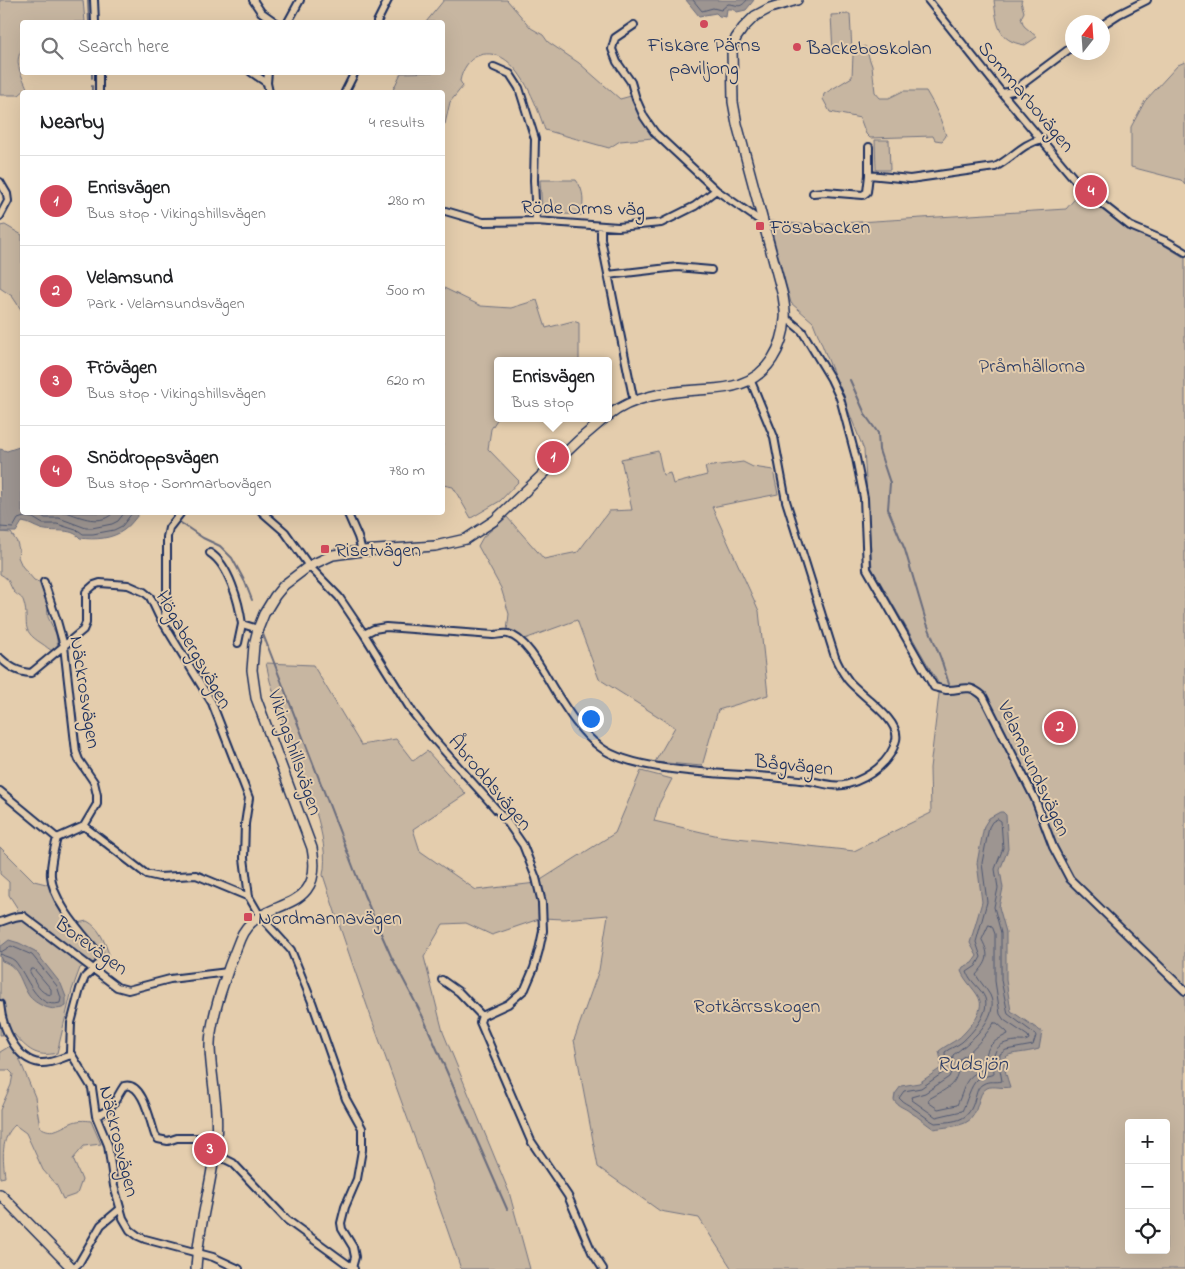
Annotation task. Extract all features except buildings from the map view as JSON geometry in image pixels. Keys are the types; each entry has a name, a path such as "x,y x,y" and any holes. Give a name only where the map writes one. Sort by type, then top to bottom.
{"street":[{"path":"94,0 95,20"},
{"path":"253,0 261,12 272,20"},
{"path":"289,20 300,0"},
{"path":"378,20 388,0"},
{"name":"Vikingshillsvägen","path":"612,413 634,402 672,392 730,387 750,380 767,368 773,360 785,319 783,296 737,124 733,102 732,49 740,33 755,16 770,8 797,0"},
{"name":"Sommarbovägen","path":"928,0 1002,93 1076,181 1130,226 1168,242 1185,252"},
{"path":"1110,20 1147,0"},
{"path":"634,24 616,38 612,44 612,49 617,62 631,82 644,117 654,133 716,190 762,222"},
{"path":"1002,93 1013,91 1065,52"},
{"path":"494,67 510,74 519,88 535,139 536,221"},
{"path":"99,75 99,90"},
{"path":"255,75 267,83"},
{"path":"268,75 269,90"},
{"path":"346,90 354,75"},
{"path":"869,175 910,179 995,167 1002,164 1030,142 1042,139"},
{"path":"813,193 863,195 867,192 869,147"},
{"path":"0,182 7,194 8,202 0,216"},
{"name":"Röde Orms väg","path":"445,211 483,222 536,221 618,227 661,223 688,210 716,190"},
{"path":"601,227 601,239 634,402"},
{"path":"608,275 677,267 711,270"},
{"name":"Velamsundsvägen","path":"785,319 802,331 831,379 840,398 856,458 864,498 867,569 934,687 946,690 975,689 983,696 1035,799 1053,847 1070,879 1185,991"},
{"name":"Bågvägen","path":"364,634 374,629 386,627 492,635 507,634 519,641 534,656 564,704 588,736 600,747 625,760 664,768 779,778 828,785 848,784 871,773 884,762 890,753 896,742 896,732 891,721 848,680 837,662 786,501 774,437 750,380"},
{"name":"Vikingshillsvägen","path":"196,1269 197,1253 215,1154 217,1118 210,1047 215,1014 228,972 248,925 260,916 299,899 306,891 312,878 314,859 312,848 256,698 252,661 258,629 264,614 275,596 289,582 309,566 333,556 362,551 435,546 466,539 495,520 578,441 601,422"},
{"path":"164,624 167,598 166,537 169,528 179,515"},
{"name":"Åbroddsvägen","path":"265,515 285,532 309,566 339,597 413,713 518,835 536,878 542,903 543,931 534,968 525,989 517,997 482,1016"},
{"path":"348,515 362,551"},
{"path":"210,552 222,563 231,582 242,624 238,642"},
{"name":"Näckrosvägen","path":"44,582 64,646 72,708 74,744 79,760 94,782 97,796 97,804 84,826"},
{"name":"Högabergsvägen","path":"0,658 20,672 31,673 83,630 86,623 86,592 94,585 100,583 128,585 144,592 150,597 164,624 212,703 249,798 245,824 244,858 249,898 260,916"},
{"path":"242,624 258,629"},
{"path":"0,791 57,838"},
{"path":"57,838 84,826 146,874 159,877 196,875 249,898"},
{"path":"0,1004 1,1014 10,1037 21,1053 28,1059 41,1063 51,1062 71,1055 69,1041 75,1004 85,977 100,963 99,954 75,925 58,898 51,877 57,838"},
{"name":"Borevägen","path":"0,922 17,915 23,916 117,987 128,990 170,979 228,972"},
{"path":"215,1154 233,1163 287,1220 353,1268 355,1257 341,1223 345,1207 357,1179 362,1150 362,1128 346,1098 312,1002 291,950 260,916"},
{"path":"442,980 459,992 482,1016 480,1022 531,1141 568,1196 592,1252 603,1269"},
{"name":"Näckrosvägen","path":"71,1055 92,1088 96,1116 108,1145 120,1209 130,1230 138,1236 213,1257 239,1269"},
{"path":"96,1116 105,1113 113,1106 124,1086 129,1085 135,1087 141,1094 158,1139 168,1141 177,1138 216,1138"},
{"path":"0,1194 72,1269 78,1263 101,1224 120,1209"}],"green space":[{"path":"0,0 83,0 85,20 20,20 18,64 20,75 27,88 20,90 19,95 0,95"},
{"path":"444,0 507,0 531,28 579,63 620,99 631,96 638,113 653,138 620,141 609,148 545,130 523,79 514,67 504,59 493,54 480,55 467,65 460,81 463,86 450,102 445,124 445,90 393,90 400,75 445,75 445,20 428,20"},
{"path":"994,0 1022,0 1024,12 1021,18 1024,26 1037,37 1025,45 1009,40 1000,30"},
{"path":"850,14 852,51 833,52 831,15"},
{"path":"865,46 872,66 875,92 880,98 889,98 903,91 926,91 938,113 946,136 942,141 935,140 933,136 870,138 866,134 860,118 830,112 823,99 824,94 852,77 853,55"},
{"path":"1185,62 1185,185 1181,180 1131,167 1131,127 1145,101 1178,65"},
{"path":"875,140 889,140 890,170 876,170"},
{"path":"540,180 576,180 582,192 582,215 548,213 542,208"},
{"path":"1079,194 1185,258 1185,1269 732,1269 699,1218 660,1211 598,1167 574,1040 599,970 608,915 564,919 542,918 492,935 466,923 443,924 424,957 443,1032 509,1192 530,1269 461,1269 356,974 323,875 323,844 320,827 310,793 270,681 266,663 313,665 361,745 396,739 413,761 427,751 466,794 413,829 420,851 476,890 536,883 615,833 641,771 672,779 659,804 654,821 719,836 854,851 931,813 930,768 940,686 872,568 864,450 813,322 791,303 769,221 810,225 1066,209"},
{"path":"5,225 20,234 20,308 12,296 0,288 0,226"},
{"path":"445,288 481,306 511,308 537,300 546,328 573,321 579,323 579,357 494,357 495,422 491,429 488,449 519,481 500,501 471,518 453,487 445,485"},
{"path":"658,451 663,475 670,473 673,484 707,475 705,467 743,462 753,467 773,470 778,494 712,507 759,611 768,695 718,710 702,766 655,762 675,727 599,679 577,620 522,640 507,631 509,614 501,588 478,546 483,537 507,517 544,559 578,552 609,511 632,510 621,459"},
{"path":"0,530 1,532 11,533 17,542 18,557 22,566 34,580 41,583 47,599 48,617 56,634 58,647 55,652 30,634 26,626 26,610 23,601 14,592 8,580 0,574"},
{"path":"0,847 34,881 50,885 72,924 87,921 95,927 101,935 109,954 80,968 72,990 57,1053 38,1053 28,1048 14,1034 0,1035 0,926 9,923 18,909 9,895 9,882 0,874"},
{"path":"10,1046 19,1058 35,1097 40,1127 52,1131 76,1121 91,1121 101,1144 84,1146 73,1159 82,1180 77,1194 63,1199 57,1186 43,1170 26,1133 15,1125 10,1130 5,1143 3,1156 5,1177 0,1178 0,1110 11,1085 13,1074 9,1070 0,1070 0,1052"}],"water":[{"path":"686,0 754,0 746,10 737,12 727,9 726,17 719,16 716,13 699,16"},
{"path":"20,447 20,515 138,515 124,530 103,538 80,538 72,533 46,530 22,522 16,532 1,532 0,449 7,451"},
{"name":"Rudsjön","path":"1000,812 1006,815 1008,849 1000,870 1003,888 999,907 1006,932 1006,980 1011,1011 1042,1032 1039,1049 1013,1054 1005,1059 1004,1065 1010,1087 987,1088 981,1095 976,1111 970,1120 958,1125 934,1129 897,1104 894,1100 895,1094 901,1086 919,1083 941,1068 939,1051 962,1035 974,1021 979,1011 979,998 961,971 963,967 972,963 977,956 970,943 982,902 977,863 984,826 989,818"},
{"path":"9,940 35,951 61,984 66,997 66,1006 57,1009 47,1008 30,997 17,972 13,967 2,961 0,956 0,947"}],"waterway":[{"path":"88,0 89,20"},
{"path":"850,380 866,416 878,433 879,450 890,483 888,509 905,550 926,621 949,684"},
{"path":"178,521 203,538 220,546 232,558 252,600"},
{"path":"263,634 364,895 391,956 422,1015 507,1209"}],"place":[{"name":"Fiskare Pärns paviljong","path":"704,24"},
{"name":"Backeboskolan","path":"797,47"},
{"name":"Snödroppsvägen","path":"1091,191"},
{"name":"Fösabacken","path":"760,226"},
{"name":"Enrisvägen","path":"553,457"},
{"name":"Risetvägen","path":"325,549"},
{"name":"Velamsund","path":"1060,727"},
{"name":"Nordmannavägen","path":"248,917"},
{"name":"Frövägen","path":"210,1149"}],"park label":[{"name":"Pråmhällorna","path":"1032,365"},
{"name":"Rotkärrsskogen","path":"757,1005"}]}
